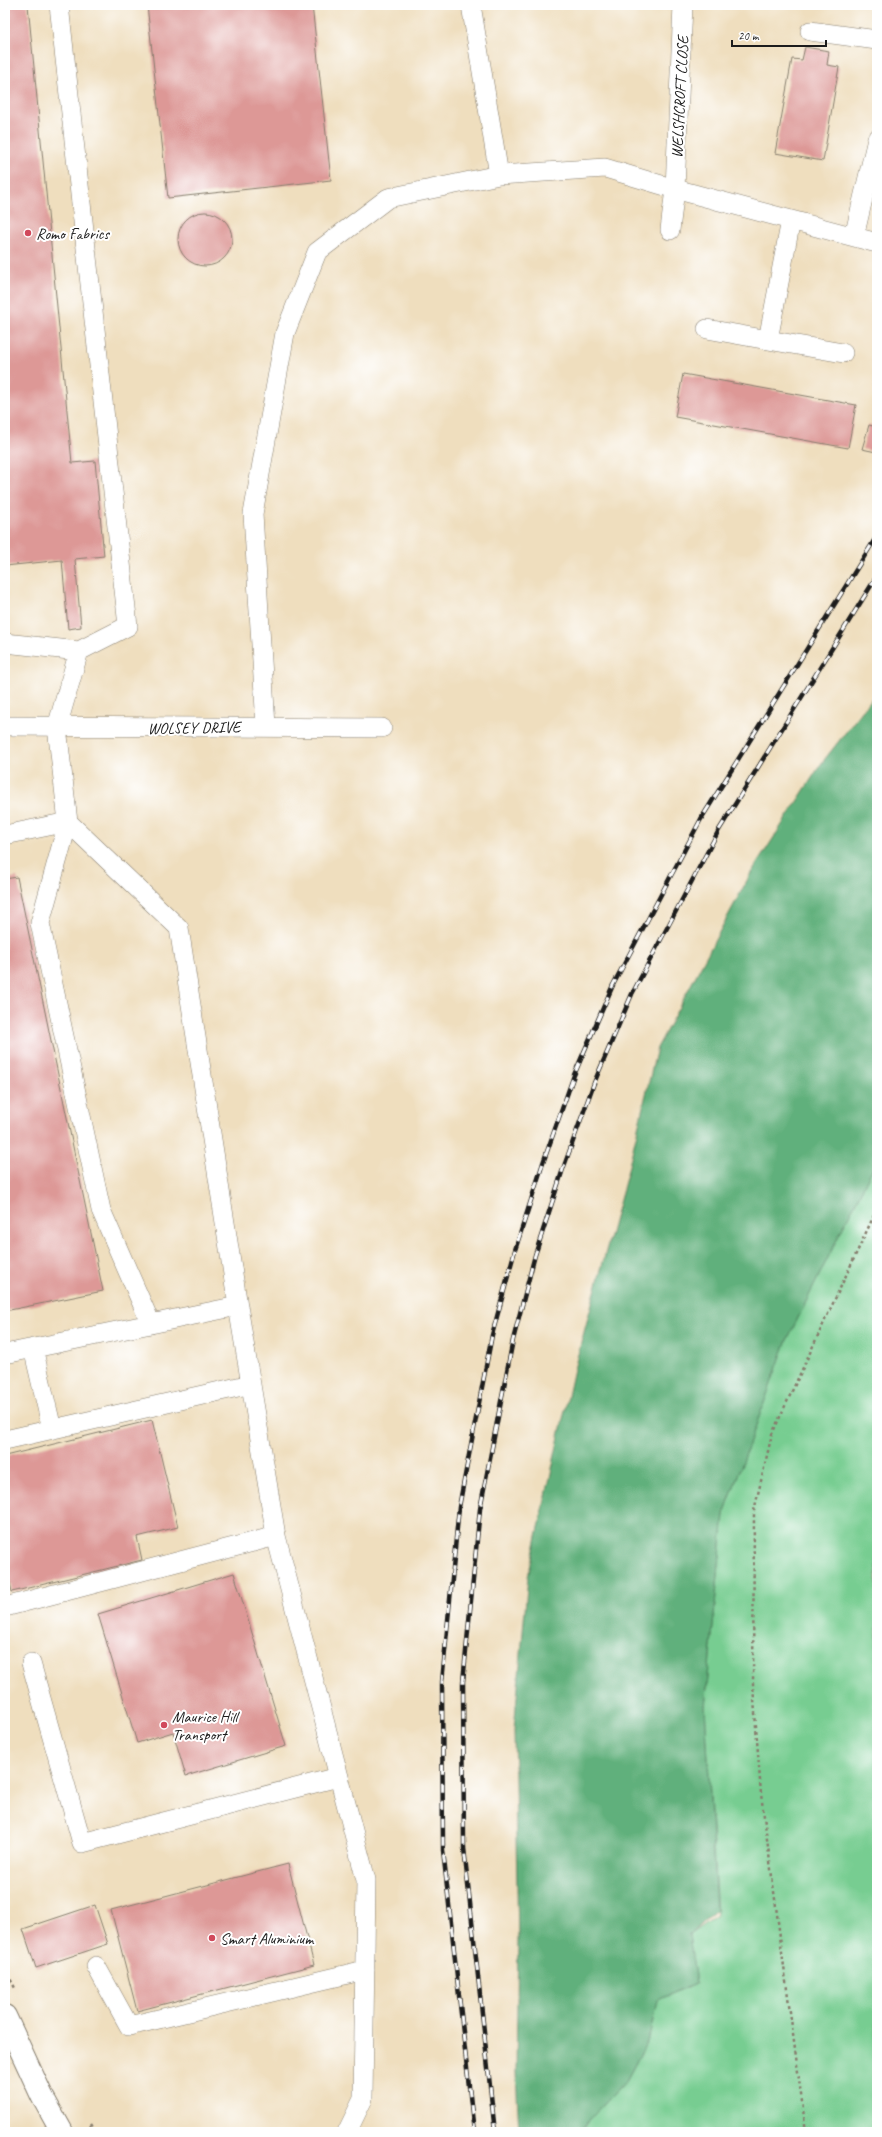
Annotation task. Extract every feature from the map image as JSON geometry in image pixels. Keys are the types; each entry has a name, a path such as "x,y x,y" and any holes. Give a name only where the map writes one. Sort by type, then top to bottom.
{"main road":[{"path":"5,2016 42,2096 62,2132"}],"lane":[{"path":"5,643 78,651 128,626 59,5"},
{"path":"472,5 499,175"},
{"name":"WELSHCROFT CLOSE","path":"670,230 675,189 684,5"},
{"path":"810,31 877,40"},
{"path":"854,237 877,139"},
{"path":"266,726 253,514 285,333 317,252 388,198 499,175 605,168 675,189 877,243"},
{"path":"768,340 790,220"},
{"path":"707,329 843,353"},
{"path":"78,651 57,727 68,822 40,923 101,1210 151,1324"},
{"name":"WOLSEY DRIVE","path":"5,726 266,726 382,728"},
{"path":"5,835 68,822"},
{"path":"68,822 179,928 238,1306 276,1536 366,1880 363,2099 347,2132"},
{"path":"5,1354 238,1306"},
{"path":"34,1348 52,1429"},
{"path":"5,1440 251,1384"},
{"path":"5,1607 276,1536"},
{"path":"30,1663 82,1843 338,1776"},
{"path":"96,1966 129,2026 365,1970"}],"path":[{"path":"806,2132 761,1794 753,1686 754,1511 772,1434 877,1208"}],"green space":[{"path":"877,692 877,1159 786,1342 724,1514 705,1707 716,1910 689,1935 696,1983 658,2000 651,2034 626,2081 578,2132 519,2132 516,2073 518,1939 514,1730 528,1577 574,1369 627,1174 657,1048 751,873 821,764"},
{"path":"877,1159 877,2132 578,2132 626,2081 651,2034 658,2000 696,1983 689,1935 717,1915 705,1707 724,1514 786,1342"}],"building":[{"name":"Romo Fabrics","path":"5,5 28,5 72,463 95,461 104,556 75,559 81,627 68,629 62,560 5,566"},
{"path":"147,5 312,5 331,180 168,198"},
{"path":"805,47 829,51 827,65 839,67 823,161 775,153 792,59 802,60"},
{"path":"200,212 210,212 224,220 230,229 232,239 230,249 224,258 210,266 200,266 190,261 183,254 178,244 178,234 183,224 190,217"},
{"path":"683,374 856,405 848,448 675,417"},
{"path":"869,425 877,427 876,452 862,449"},
{"path":"17,877 103,1291 5,1311 5,879"},
{"path":"152,1420 178,1527 137,1537 142,1560 12,1592 7,1569 5,1569 5,1456"},
{"path":"234,1573 286,1746 186,1776 173,1732 137,1743 98,1614"},
{"name":"Smart Aluminium","path":"288,1864 314,1965 137,2011 111,1910"},
{"path":"95,1905 108,1944 36,1968 23,1929"}],"railway":[{"path":"474,2132 443,1850 442,1682 459,1507 492,1335 515,1250 543,1163 574,1075 613,985 701,819 877,536"},
{"path":"495,2132 464,1848 463,1682 480,1509 513,1340 535,1255 563,1169 594,1083 632,994 719,830 877,576"}],"place":[{"name":"Romo Fabrics","path":"28,233"},
{"name":"Maurice Hill Transport","path":"164,1725"},
{"name":"Smart Aluminium","path":"212,1938"}]}
